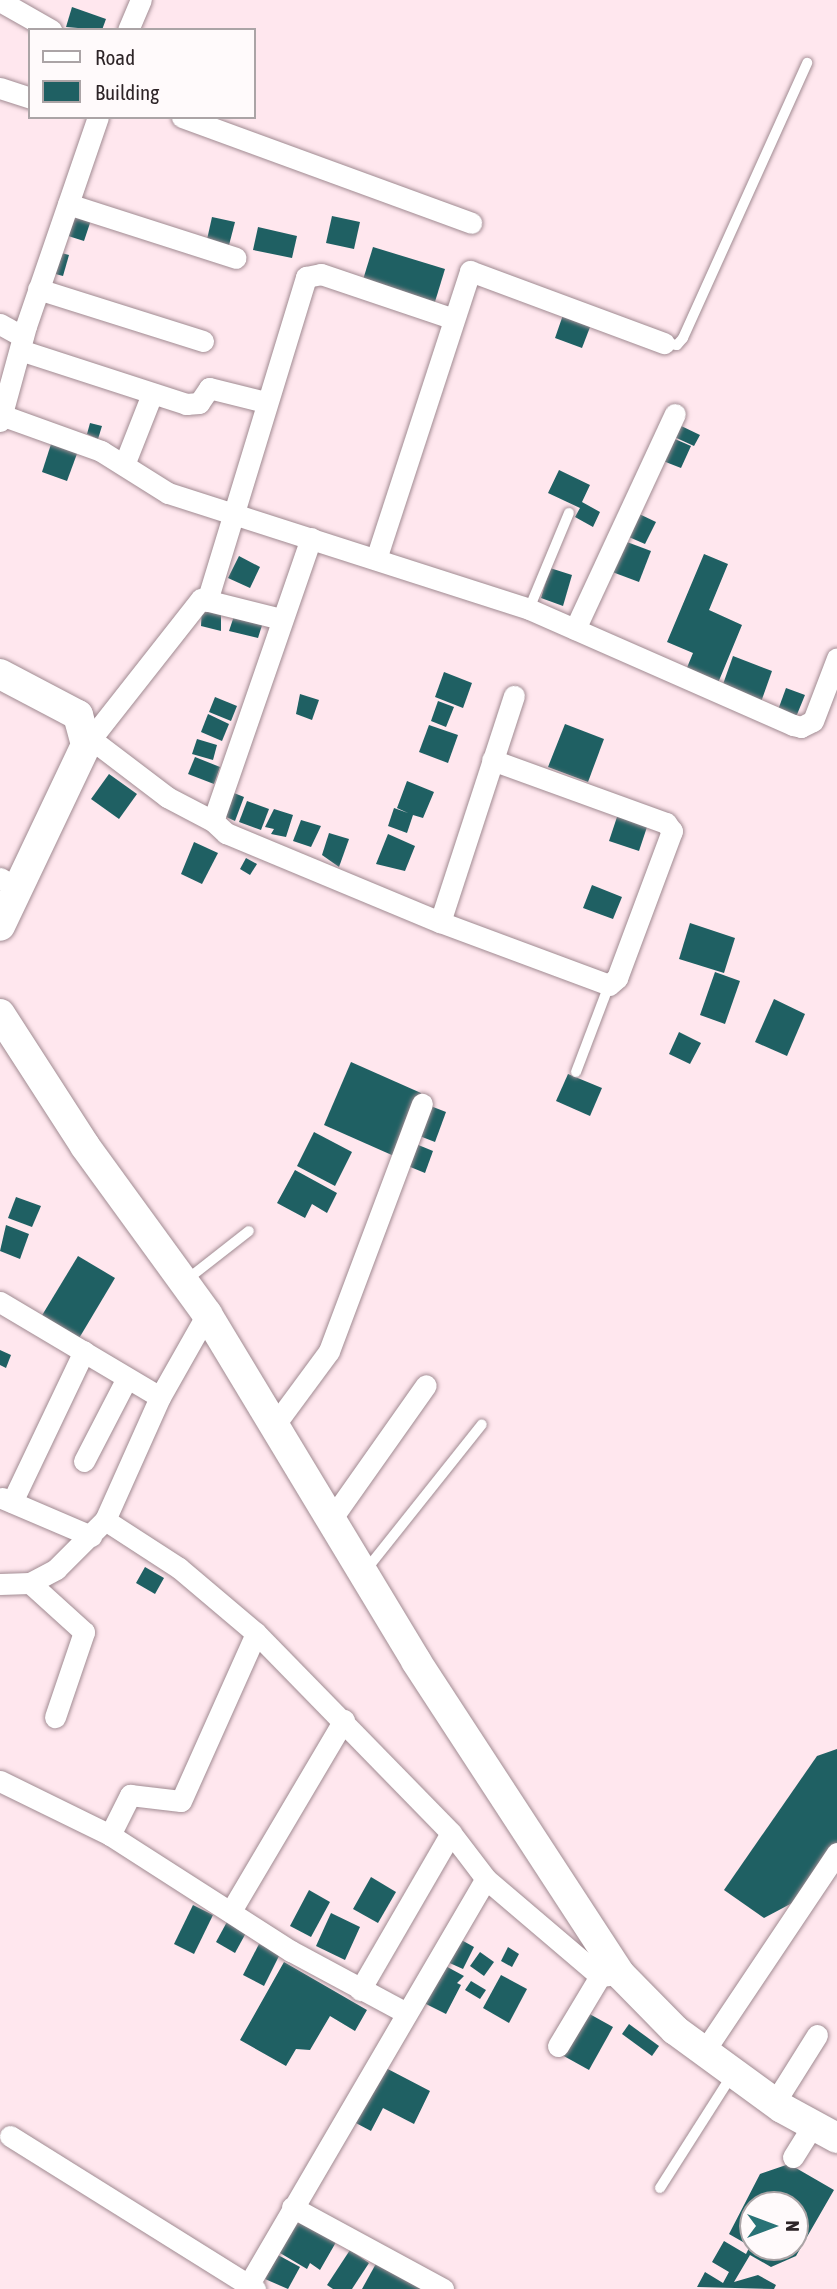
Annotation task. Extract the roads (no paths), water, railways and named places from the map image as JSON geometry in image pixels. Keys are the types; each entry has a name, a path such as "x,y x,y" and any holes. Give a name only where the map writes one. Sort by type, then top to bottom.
{"main road":[{"path":"0,674 78,715 89,742 8,883 0,926"},
{"path":"0,1014 85,1146 207,1314 276,1423 330,1521 610,1975 675,2030 775,2102 825,2131"}],"street":[{"path":"129,28 141,0"},
{"path":"0,1 47,28"},
{"path":"0,88 28,97"},
{"path":"93,119 68,204 21,343 2,418 101,451 168,493 528,609 801,727 813,721 837,658"},
{"path":"187,119 471,223"},
{"path":"68,204 236,258"},
{"path":"376,559 470,271 664,343"},
{"path":"207,601 300,286 312,274 454,319"},
{"path":"38,289 203,341"},
{"path":"0,324 21,343 152,394 194,405 204,391 215,388 265,402"},
{"path":"124,465 152,394"},
{"path":"575,629 675,414"},
{"path":"213,821 311,538"},
{"path":"281,619 201,599 89,742 167,797 213,821 226,833 440,922 609,985 617,978 672,831 666,823 492,760"},
{"path":"440,922 513,696"},
{"path":"276,1423 329,1351 422,1104"},
{"path":"0,1302 160,1397"},
{"path":"0,1585 30,1583 56,1569 98,1528 160,1397 207,1314"},
{"path":"84,1351 6,1499 98,1528 180,1568 256,1633 344,1720 451,1833 486,1879 610,1975 558,2046"},
{"path":"84,1461 127,1378"},
{"path":"330,1521 426,1385"},
{"path":"30,1583 85,1632 55,1717"},
{"path":"110,1835 131,1795 181,1801 256,1633"},
{"path":"231,1911 344,1720"},
{"path":"0,1781 110,1835 360,1990 406,2013"},
{"path":"360,1990 451,1833"},
{"path":"705,2050 837,1853"},
{"path":"10,2136 249,2288 292,2207 486,1879"},
{"path":"775,2102 817,2035"},
{"path":"793,2157 825,2131"},
{"path":"292,2207 443,2289"}],"lane":[{"path":"664,343 677,345 683,338 807,63"},
{"path":"528,609 569,513"},
{"path":"576,1072 609,985"},
{"path":"184,1282 249,1231"},
{"path":"363,1573 409,1522 482,1424"},
{"path":"660,2188 734,2072"}]}
